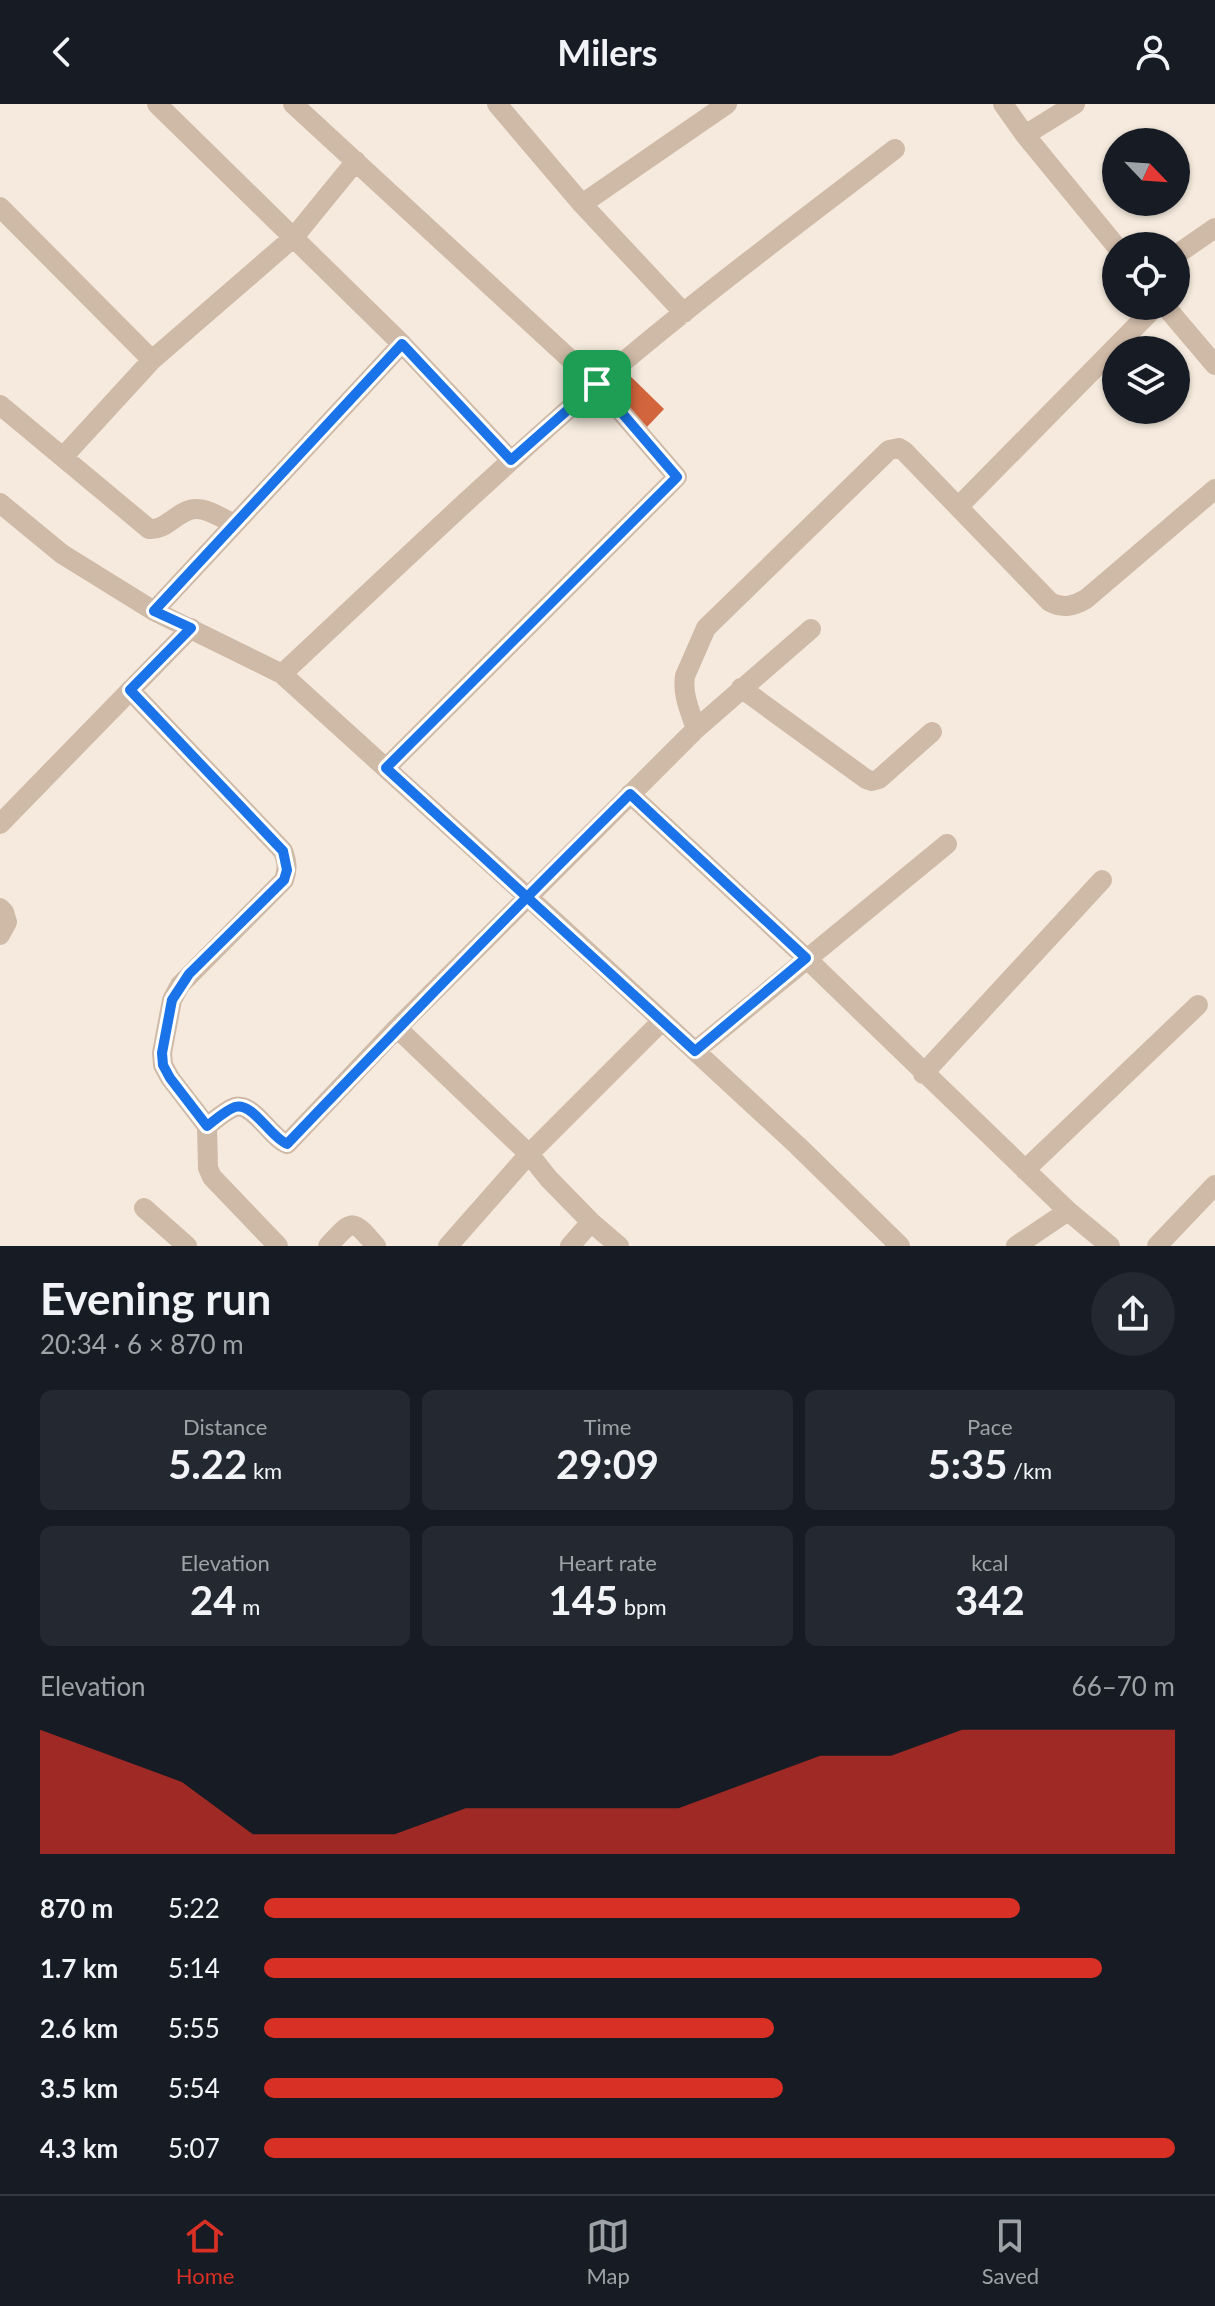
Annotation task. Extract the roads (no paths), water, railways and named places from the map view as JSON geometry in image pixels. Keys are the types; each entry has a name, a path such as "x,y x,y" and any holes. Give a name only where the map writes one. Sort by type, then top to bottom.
{"street":[{"path":"157,104 402,344 511,460"},
{"path":"293,104 597,384 677,477 386,768"},
{"path":"497,104 582,204 684,313"},
{"path":"582,204 727,104"},
{"path":"1003,104 1105,232"},
{"path":"1025,135 1075,104"},
{"path":"282,674 597,384 895,149"},
{"path":"63,457 152,360 294,237 356,161"},
{"path":"0,207 152,360"},
{"path":"1190,245 1215,228"},
{"path":"959,506 1142,320"},
{"path":"1177,320 1215,365"},
{"path":"154,611 402,344"},
{"path":"0,405 149,529 156,530 185,512 200,509 234,524"},
{"path":"696,729 683,683 706,628 889,450 899,448 904,451 1050,602 1058,606 1069,606 1086,599 1215,489"},
{"path":"0,503 62,554 154,611 282,674 798,1146 900,1246"},
{"path":"0,824 191,628"},
{"path":"207,1126 234,1107 242,1107 251,1110 277,1140 287,1144 527,896 696,729 811,629"},
{"path":"741,688 872,781 879,779 932,732"},
{"path":"130,690 283,851 286,860 284,880 189,974 172,1000 162,1053 163,1065 170,1078 207,1126 208,1168 212,1177 278,1246"},
{"path":"630,794 806,958 1068,1211 1110,1246"},
{"path":"695,1051 947,844"},
{"path":"923,1074 1102,880"},
{"path":"0,908 7,922 0,935"},
{"path":"1025,1170 1198,1005"},
{"path":"448,1246 529,1154 662,1021"},
{"path":"397,1028 529,1154 591,1222 619,1246"},
{"path":"1157,1246 1215,1185"},
{"path":"144,1208 187,1246"},
{"path":"1016,1246 1068,1211"},
{"path":"570,1246 591,1222"},
{"path":"328,1246 347,1226 354,1224 376,1246"}]}
